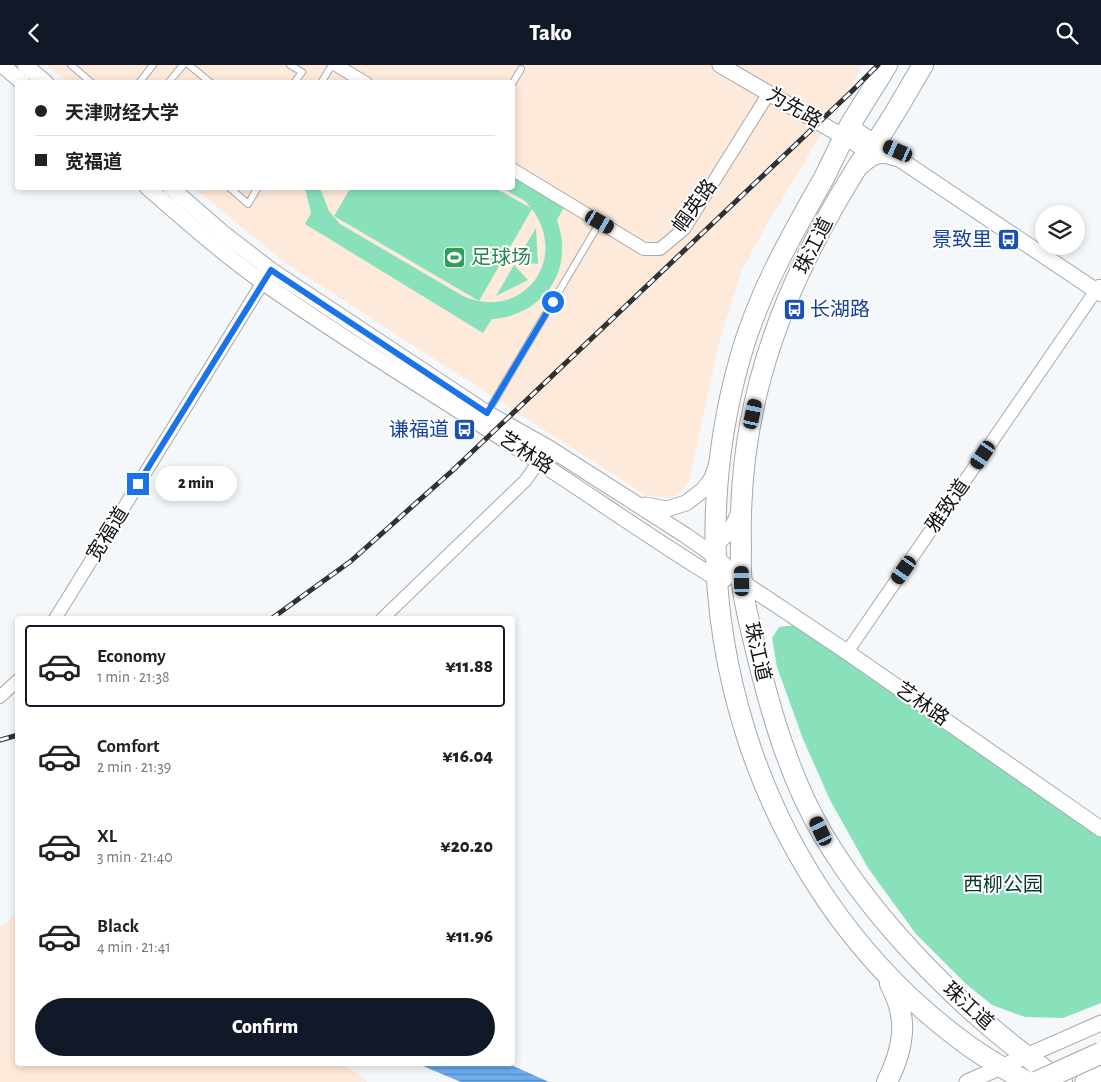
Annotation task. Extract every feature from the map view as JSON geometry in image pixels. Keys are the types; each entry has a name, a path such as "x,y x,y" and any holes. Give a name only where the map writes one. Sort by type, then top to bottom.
{"highway":[{"path":"1037,1082 1101,1053"},
{"path":"1086,1082 1101,1075"}],"main road":[{"name":"珠江道","path":"887,65 839,197 801,268 772,339 750,429 740,510 742,581 750,625 772,714 785,751 821,831 839,860 868,900 936,977 1024,1056 1062,1082"},
{"name":"珠江道","path":"923,65 860,140 836,155 792,234 765,289 751,324 726,413 720,452 711,549 723,640 731,680 751,749 782,826 807,870 826,899 882,969 911,999 956,1037 1001,1067 1028,1082"},
{"path":"860,140 868,157 880,152 897,153"},
{"path":"882,969 898,1002 903,1027 900,1053 887,1082"}],"street":[{"path":"2,65 20,80"},
{"path":"25,65 42,80"},
{"path":"336,65 361,80"},
{"name":"为先路","path":"720,65 769,93 860,140"},
{"name":"帼英路","path":"515,171 644,249 660,249 684,229 769,93"},
{"path":"860,140 897,153 1099,290"},
{"name":"艺林路","path":"151,190 212,242 487,413 549,448 711,549 742,581 1101,829"},
{"name":"艺林路","path":"173,190 223,233 267,276 646,535 716,578 742,581"},
{"name":"宽福道","path":"57,616 267,276"},
{"name":"雅致道","path":"847,652 1099,290"},
{"path":"385,616 525,481 549,448"},
{"path":"630,499 656,508 667,509 686,503 703,490 712,478 720,452"},
{"path":"646,535 682,548 693,550 711,549 728,533 740,510"},
{"path":"0,697 15,683"},
{"path":"967,1082 1101,1023"}],"lane":[{"path":"71,65 88,80"},
{"path":"141,80 153,65"},
{"path":"170,80 183,65"},
{"path":"189,65 208,80"},
{"path":"290,65 302,72 296,80"},
{"path":"323,80 332,65"},
{"path":"514,80 521,69"},
{"path":"232,190 248,204 256,190"},
{"path":"487,413 600,222"}],"shaded area":[{"path":"47,65 863,65 767,224 742,270 718,346 689,482 677,496 663,498 647,496 284,262 196,190 515,190 515,80 64,80"},
{"path":"15,916 15,1066 345,1066 366,1078 367,1082 0,1082 0,927"}],"green space":[{"name":"足球场","path":"515,177 564,207 557,220 562,243 561,264 550,288 530,307 519,313 492,319 483,333 305,224 311,213 305,190 321,190 329,211 340,224 463,296 477,300 334,216 349,190 499,190 531,208 525,201 506,190 515,190","holes":["532,209 542,229 545,248 542,266 534,282 520,294 504,301 479,301"]},
{"path":"536,228 538,264 517,259"},
{"path":"514,265 528,280 496,296"},
{"name":"西柳公园","path":"796,625 1101,835 1101,1003 1063,1018 1025,1017 992,1005 966,984 916,934 868,868 830,800 803,739 777,667 772,638 779,627"}],"water":[{"path":"423,1066 513,1066 549,1082 461,1082"}],"railway":[{"path":"275,616 351,561 452,471 878,65"},
{"path":"0,740 15,736"}],"place":[{"name":"景致里","path":"1008,240"},
{"name":"足球场","path":"455,258"},
{"name":"长湖路","path":"794,310"},
{"name":"谦福道","path":"465,430"}],"route":[{"path":"138,484 271,270 487,413 553,302"}]}
